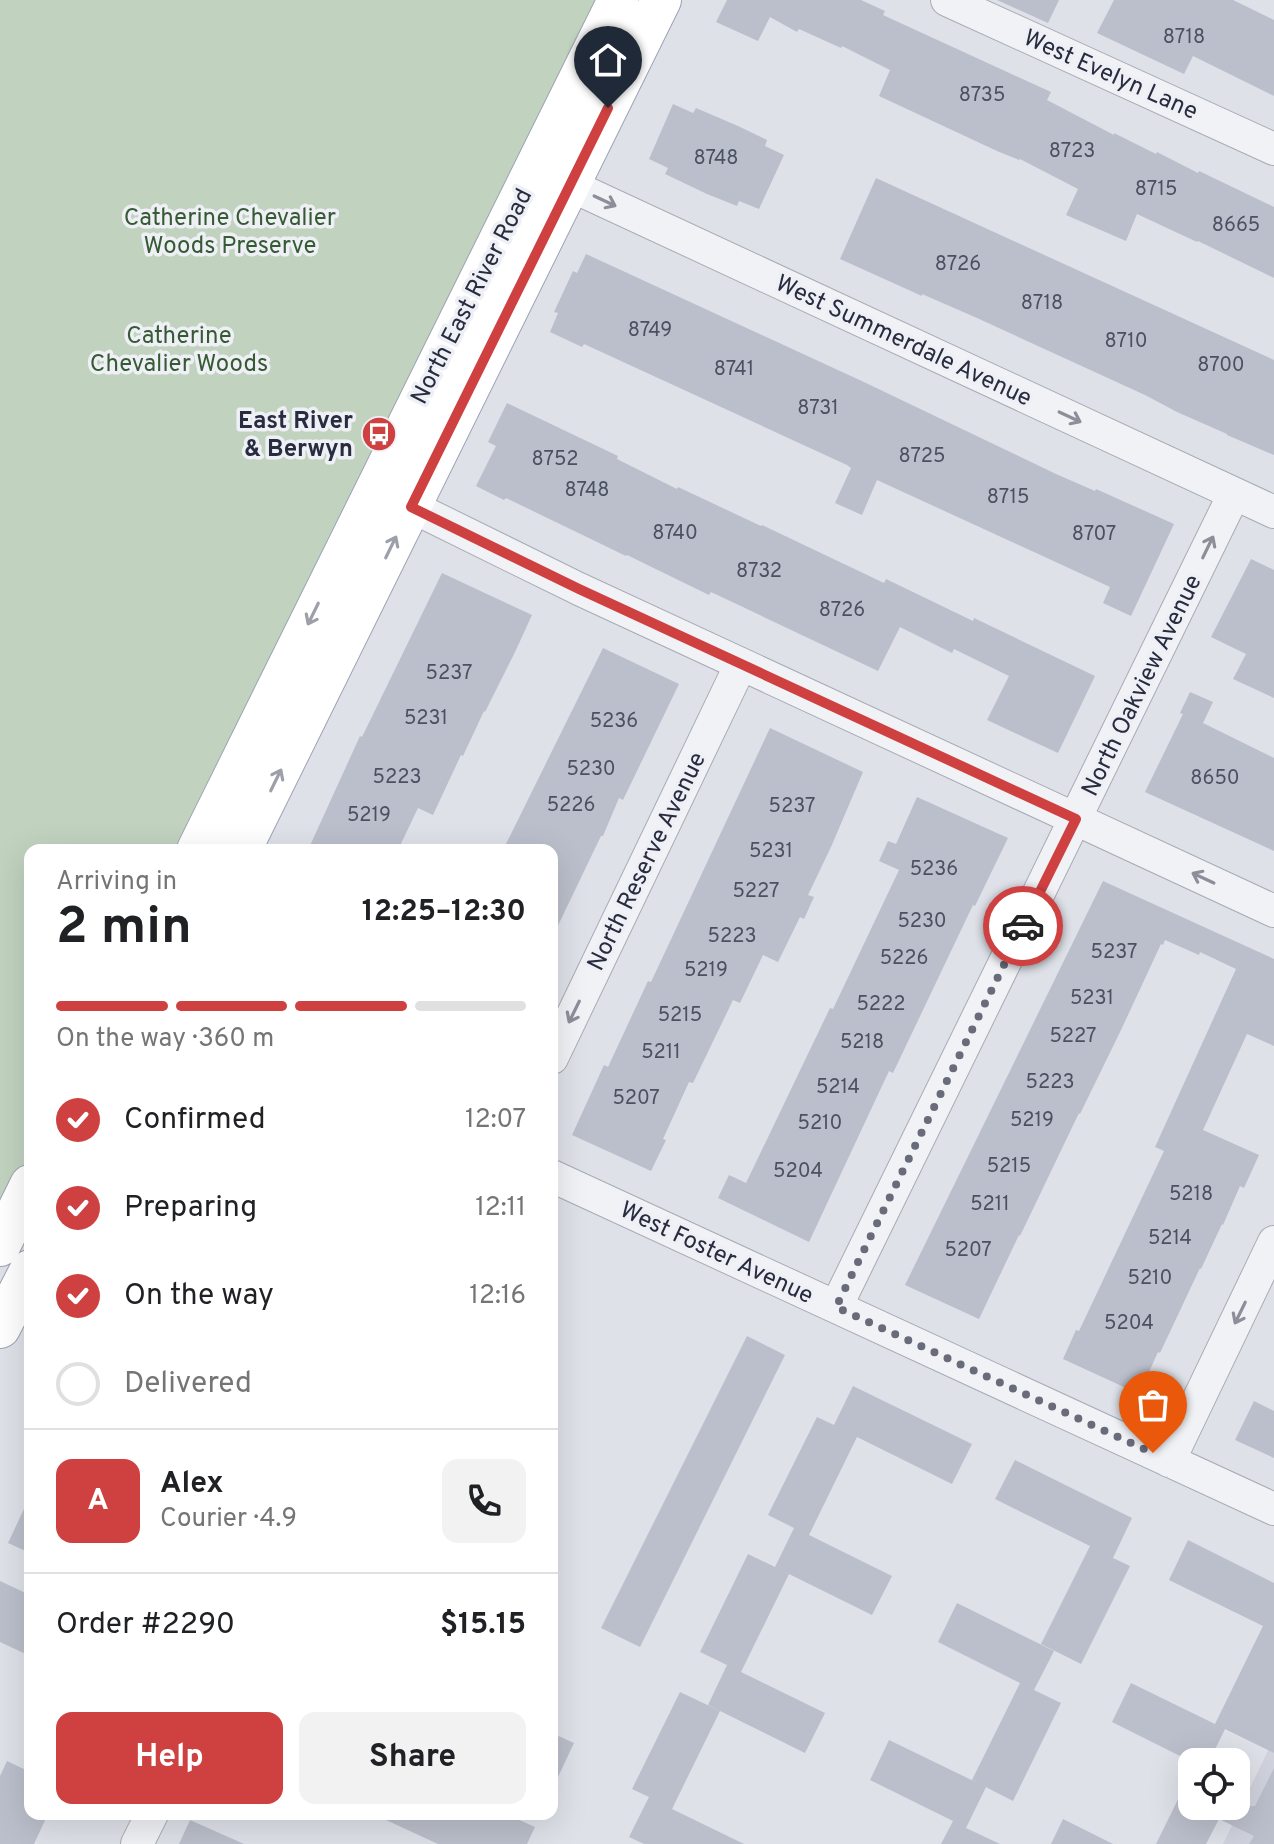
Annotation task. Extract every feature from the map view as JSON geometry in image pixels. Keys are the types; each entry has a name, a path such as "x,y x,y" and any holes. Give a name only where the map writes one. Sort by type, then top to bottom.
{"main road":[{"name":"North East River Road","path":"244,844 411,507 552,176 618,0"},
{"name":"North East River Road","path":"200,844 375,489 552,176 661,0"},
{"path":"0,1246 24,1197"},
{"path":"0,1328 24,1282"}],"street":[{"name":"West Evelyn Lane","path":"947,0 1274,149"},
{"name":"West Summerdale Avenue","path":"552,176 1274,512"},
{"path":"375,489 592,595 1274,911"},
{"name":"North Oakview Avenue","path":"836,1307 1234,494"},
{"name":"North Reserve Avenue","path":"558,1045 741,664"},
{"name":"West Foster Avenue","path":"558,1179 1274,1509"},
{"path":"1169,1461 1274,1242"},
{"path":"137,1844 149,1820"}],"shaded area":[{"path":"1274,1738 1274,1844 1223,1844 1235,1820 1250,1820 1250,1788"}],"green space":[{"name":"Catherine Chevalier Woods Preserve","path":"0,0 601,0 184,844 24,844 24,1166 0,1214"}],"building":[{"path":"727,0 861,0 885,11 883,15 1051,92 1047,100 1114,135 1274,207 1274,278 1137,214 1126,241 1066,215 1078,189 1020,159 879,96 890,70 842,46 799,29 797,32 770,17 758,41 716,22"},
{"path":"997,0 1059,0 1048,23"},
{"path":"1114,0 1233,0 1274,20 1274,96 1193,56 1184,74 1097,33"},
{"path":"673,104 693,113 696,108 738,126 767,140 765,146 784,155 759,209 739,201 737,206 707,194 665,174 668,168 649,159"},
{"path":"876,178 1274,360 1274,455 977,318 840,259"},
{"path":"586,254 1056,474 1174,524 1131,616 1103,603 1110,587 877,480 862,515 835,503 851,468 847,465 584,344 582,347 550,332 558,313 554,312 573,271 577,273"},
{"path":"507,403 618,456 617,459 677,489 884,583 886,579 973,621 974,618 1095,676 1058,753 987,720 1009,676 954,649 952,653 900,627 878,671 476,486 496,446 488,442"},
{"path":"1251,559 1274,570 1274,698 1233,679 1246,654 1211,637"},
{"path":"442,573 532,615 433,815 418,808 401,844 311,844"},
{"path":"603,648 679,684 623,800 619,798 558,926 558,844 506,844"},
{"path":"1190,692 1213,702 1203,723 1274,758 1274,851 1145,792 1183,714 1180,713"},
{"path":"770,728 863,772 808,895 814,897 804,919 800,917 778,962 763,955 740,1003 733,1000 693,1083 689,1082 651,1171 572,1135 604,1065 608,1067 648,981 651,982"},
{"path":"917,797 1008,838 893,1073 889,1071 809,1242 718,1198 729,1175 746,1183 830,1008 833,1009 899,870 879,861 888,841 896,844"},
{"path":"1103,881 1274,959 1274,1046 1247,1034 1203,1130 1259,1155 1244,1188 1240,1186 1139,1394 1063,1359 1164,1151 1155,1147 1236,969 1200,952 1199,955 1165,940 1161,944 979,1319 905,1285"},
{"path":"747,1336 785,1355 640,1647 601,1628"},
{"path":"853,1386 972,1444 952,1484 857,1437 809,1535 892,1576 872,1615 789,1574 741,1672 825,1713 805,1753 708,1705 727,1665 700,1652 748,1554 775,1567 794,1528 768,1515 817,1417 834,1425"},
{"path":"1254,1401 1274,1411 1274,1458 1235,1440"},
{"path":"1015,1460 1132,1518 1113,1558 1130,1566 1081,1664 1041,1644 1090,1546 995,1499"},
{"path":"24,1509 24,1550 8,1543"},
{"path":"1188,1540 1274,1583 1274,1753 1225,1729 1216,1748 1178,1748 1178,1755 1112,1722 1131,1683 1215,1724 1263,1626 1169,1580"},
{"path":"0,1581 24,1592 24,1653 0,1642"},
{"path":"957,1603 1054,1651 1034,1690 1061,1703 1013,1801 972,1780 1020,1683 938,1642"},
{"path":"680,1692 720,1711 672,1809 744,1844 644,1844 629,1837 649,1797 632,1789"},
{"path":"558,1736 574,1743 558,1777"},
{"path":"889,1740 986,1787 966,1828 1000,1844 941,1844 953,1821 870,1780"},
{"path":"7,1761 24,1769 24,1820 45,1820 34,1844 0,1844 0,1776"},
{"path":"1274,1768 1274,1844 1249,1844 1254,1836 1221,1820 1250,1820 1250,1806 1255,1806"},
{"path":"1178,1799 1178,1820 1218,1820 1206,1844 1156,1844"},
{"path":"1063,1819 1113,1844 1051,1844"},
{"path":"190,1820 244,1844 179,1844"},
{"path":"386,1820 519,1820 535,1827 527,1844 438,1844"}],"way so far":[{"path":"1023,926 836,1307 1153,1453"}],"place":[{"name":"East River & Berwyn","path":"379,434"}],"route":[{"path":"608,108 411,507 579,589 1076,819 1023,926"}],"park label":[{"name":"Catherine Chevalier Woods","path":"179,349"}]}
